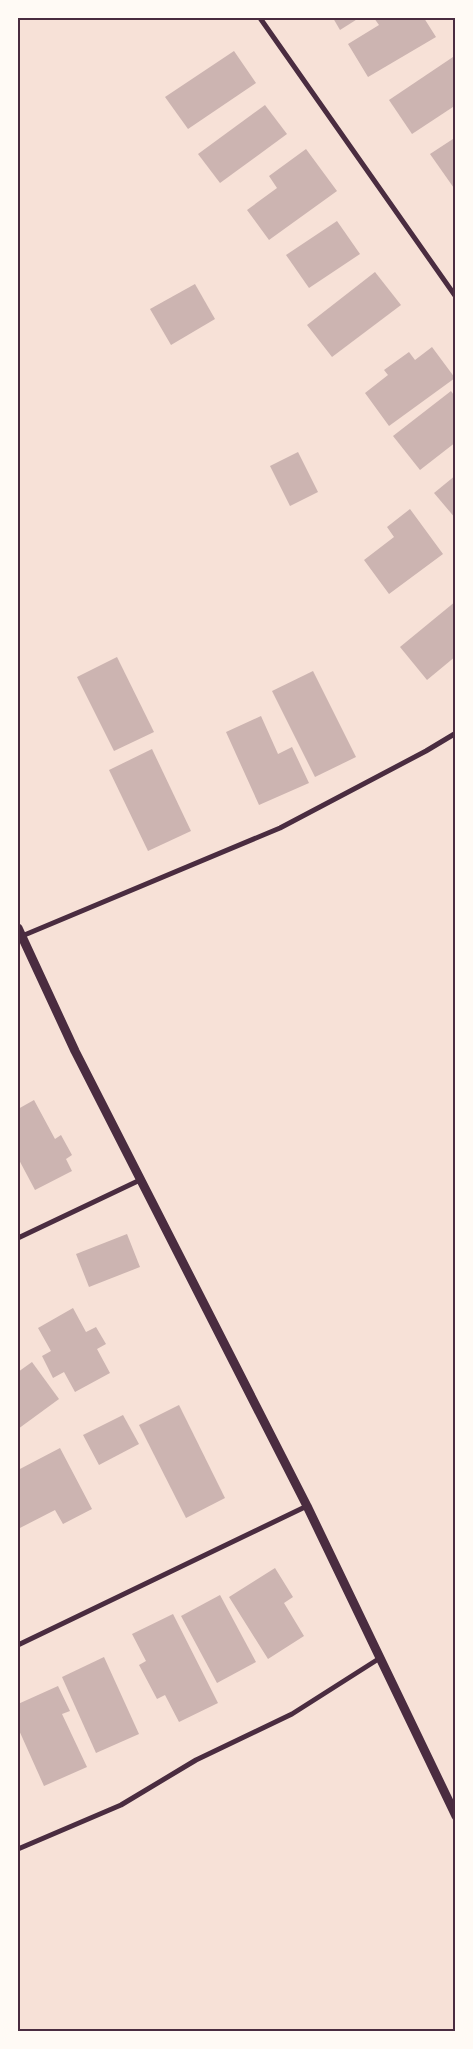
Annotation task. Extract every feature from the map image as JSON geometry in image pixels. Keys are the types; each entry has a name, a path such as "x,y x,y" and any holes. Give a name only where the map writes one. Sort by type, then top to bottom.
{"street":[{"path":"260,18 456,297"},
{"path":"456,733 426,751 280,828 20,932 75,1051 307,1506 456,1816"},
{"path":"18,1238 140,1180"},
{"path":"18,1645 307,1506"},
{"path":"18,1850 120,1805 196,1760 292,1714 380,1658"}],"building":[{"path":"333,18 359,18 340,30"},
{"path":"374,18 424,18 436,37 368,77 348,44 379,25"},
{"path":"234,51 256,83 188,129 165,97"},
{"path":"453,57 456,60 456,105 412,134 389,100"},
{"path":"265,105 287,134 220,183 198,154"},
{"path":"456,137 456,191 430,154"},
{"path":"306,149 337,191 269,240 247,210 277,188 269,176"},
{"path":"337,221 360,254 309,288 286,255"},
{"path":"375,272 401,305 332,357 307,325"},
{"path":"195,284 215,319 171,345 150,309"},
{"path":"432,347 455,378 389,426 365,393 388,375 384,370 409,352 415,360"},
{"path":"451,391 456,398 456,442 420,470 393,436"},
{"path":"298,452 318,492 290,506 270,466"},
{"path":"456,475 456,519 434,493"},
{"path":"410,509 443,554 389,594 364,560 394,537 387,527"},
{"path":"456,601 456,656 427,680 400,647"},
{"path":"117,657 154,732 114,751 77,677"},
{"path":"313,671 356,757 315,777 272,691"},
{"path":"261,716 278,754 292,747 309,783 259,805 226,732"},
{"path":"152,749 191,831 148,851 109,770"},
{"path":"34,1100 55,1139 61,1135 72,1155 66,1159 72,1171 35,1190 18,1158 18,1109"},
{"path":"127,1234 140,1267 89,1287 76,1254"},
{"path":"73,1308 86,1332 96,1327 106,1344 97,1349 110,1373 75,1392 64,1372 53,1378 42,1356 51,1351 38,1328"},
{"path":"32,1362 59,1399 18,1429 18,1372"},
{"path":"179,1405 225,1498 186,1518 139,1425"},
{"path":"123,1415 139,1444 99,1465 83,1435"},
{"path":"60,1448 92,1509 63,1524 55,1510 18,1529 18,1470"},
{"path":"275,1568 293,1597 284,1603 304,1636 268,1659 229,1597"},
{"path":"220,1595 256,1662 217,1683 181,1616"},
{"path":"173,1614 218,1703 179,1722 165,1695 157,1699 139,1665 146,1661 132,1634"},
{"path":"104,1657 139,1734 96,1753 62,1677"},
{"path":"58,1686 70,1711 62,1714 87,1767 44,1786 18,1728 18,1704"}]}
